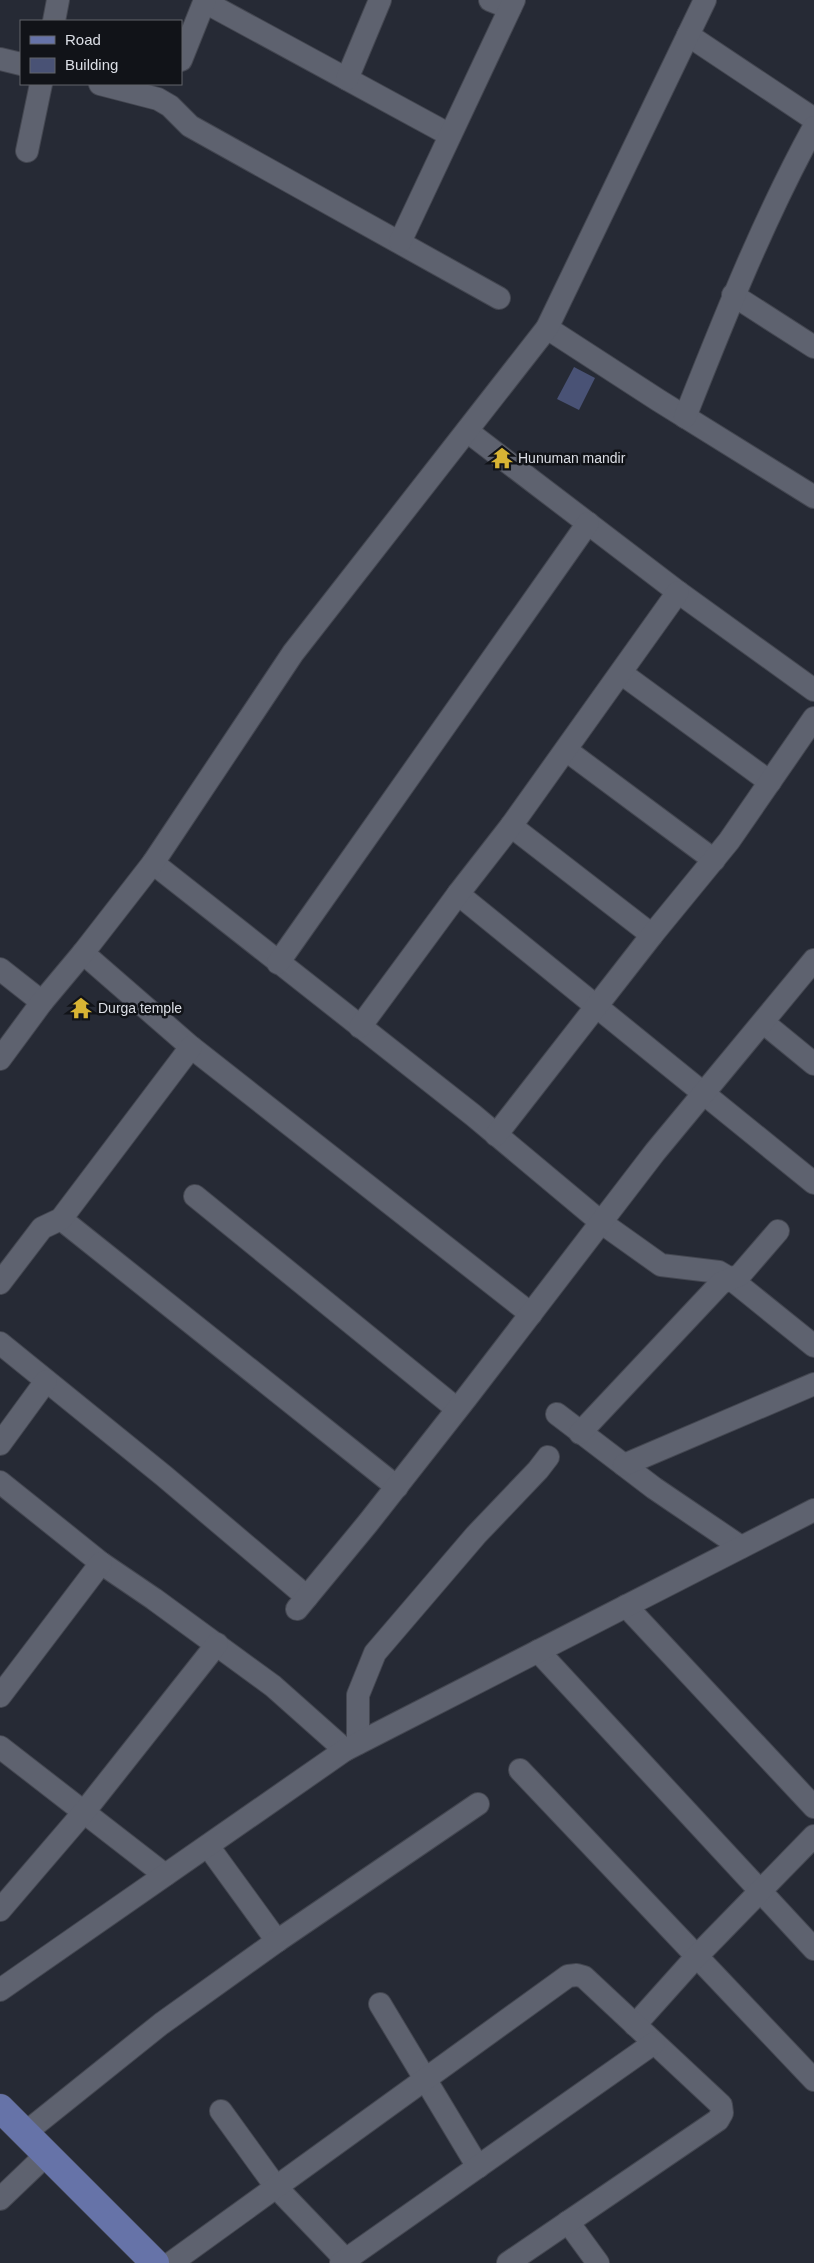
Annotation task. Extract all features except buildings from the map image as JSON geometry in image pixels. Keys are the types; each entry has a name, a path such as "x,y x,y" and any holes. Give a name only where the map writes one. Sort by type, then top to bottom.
{"main road":[{"path":"0,2108 155,2263"}],"street":[{"path":"54,20 58,0"},
{"path":"347,79 380,0"},
{"path":"0,1058 42,1002 153,863 293,653 547,328 705,0"},
{"path":"182,58 205,1 450,135"},
{"path":"400,242 450,135 505,3"},
{"path":"688,36 814,119"},
{"path":"0,59 20,64"},
{"path":"27,151 41,85"},
{"path":"108,85 168,93 190,126 499,298"},
{"path":"684,417 734,295 783,184 814,128"},
{"path":"734,295 790,334 814,347"},
{"path":"547,328 684,417 814,497"},
{"path":"467,431 678,592 814,690"},
{"path":"278,963 588,523"},
{"path":"360,1027 458,894 511,826 678,592"},
{"path":"621,673 770,782"},
{"path":"496,1135 652,935 714,860 814,718"},
{"path":"566,750 714,860"},
{"path":"511,826 652,935"},
{"path":"153,863 496,1135 602,1223 661,1266 718,1272 731,1279 814,1346"},
{"path":"458,894 814,1183"},
{"path":"82,954 192,1047 531,1314"},
{"path":"0,1343 164,1476 302,1603 397,1487 655,1152 764,1023 814,960"},
{"path":"0,969 42,1002"},
{"path":"764,1023 814,1064"},
{"path":"0,1282 42,1228 61,1219 192,1047"},
{"path":"195,1196 458,1409"},
{"path":"61,1219 397,1487"},
{"path":"580,1433 721,1283 740,1275 778,1231"},
{"path":"0,1444 46,1382"},
{"path":"624,1465 814,1384"},
{"path":"557,1414 654,1488 740,1548"},
{"path":"352,1747 358,1695 375,1653 476,1535 548,1457"},
{"path":"0,1482 101,1563 217,1644 352,1747"},
{"path":"0,1990 352,1747 740,1548 811,1516"},
{"path":"0,1696 101,1563"},
{"path":"626,1606 814,1807"},
{"path":"0,1910 84,1812 217,1644"},
{"path":"538,1651 814,1949"},
{"path":"0,1747 165,1875"},
{"path":"520,1770 814,2080"},
{"path":"25,2133 162,2024 277,1941 478,1804"},
{"path":"635,2025 696,1957 814,1836"},
{"path":"208,1846 277,1941"},
{"path":"171,2263 568,1976 577,1975 584,1977 721,2106 722,2113 718,2120 508,2263"},
{"path":"380,2004 478,2166"},
{"path":"221,2111 276,2187 352,2260 478,2166 654,2043"},
{"path":"0,2199 46,2155"},
{"path":"568,2222 598,2263"}],"place":[{"name":"Hunuman mandir","path":"502,458"},
{"name":"Durga temple","path":"81,1008"}]}
